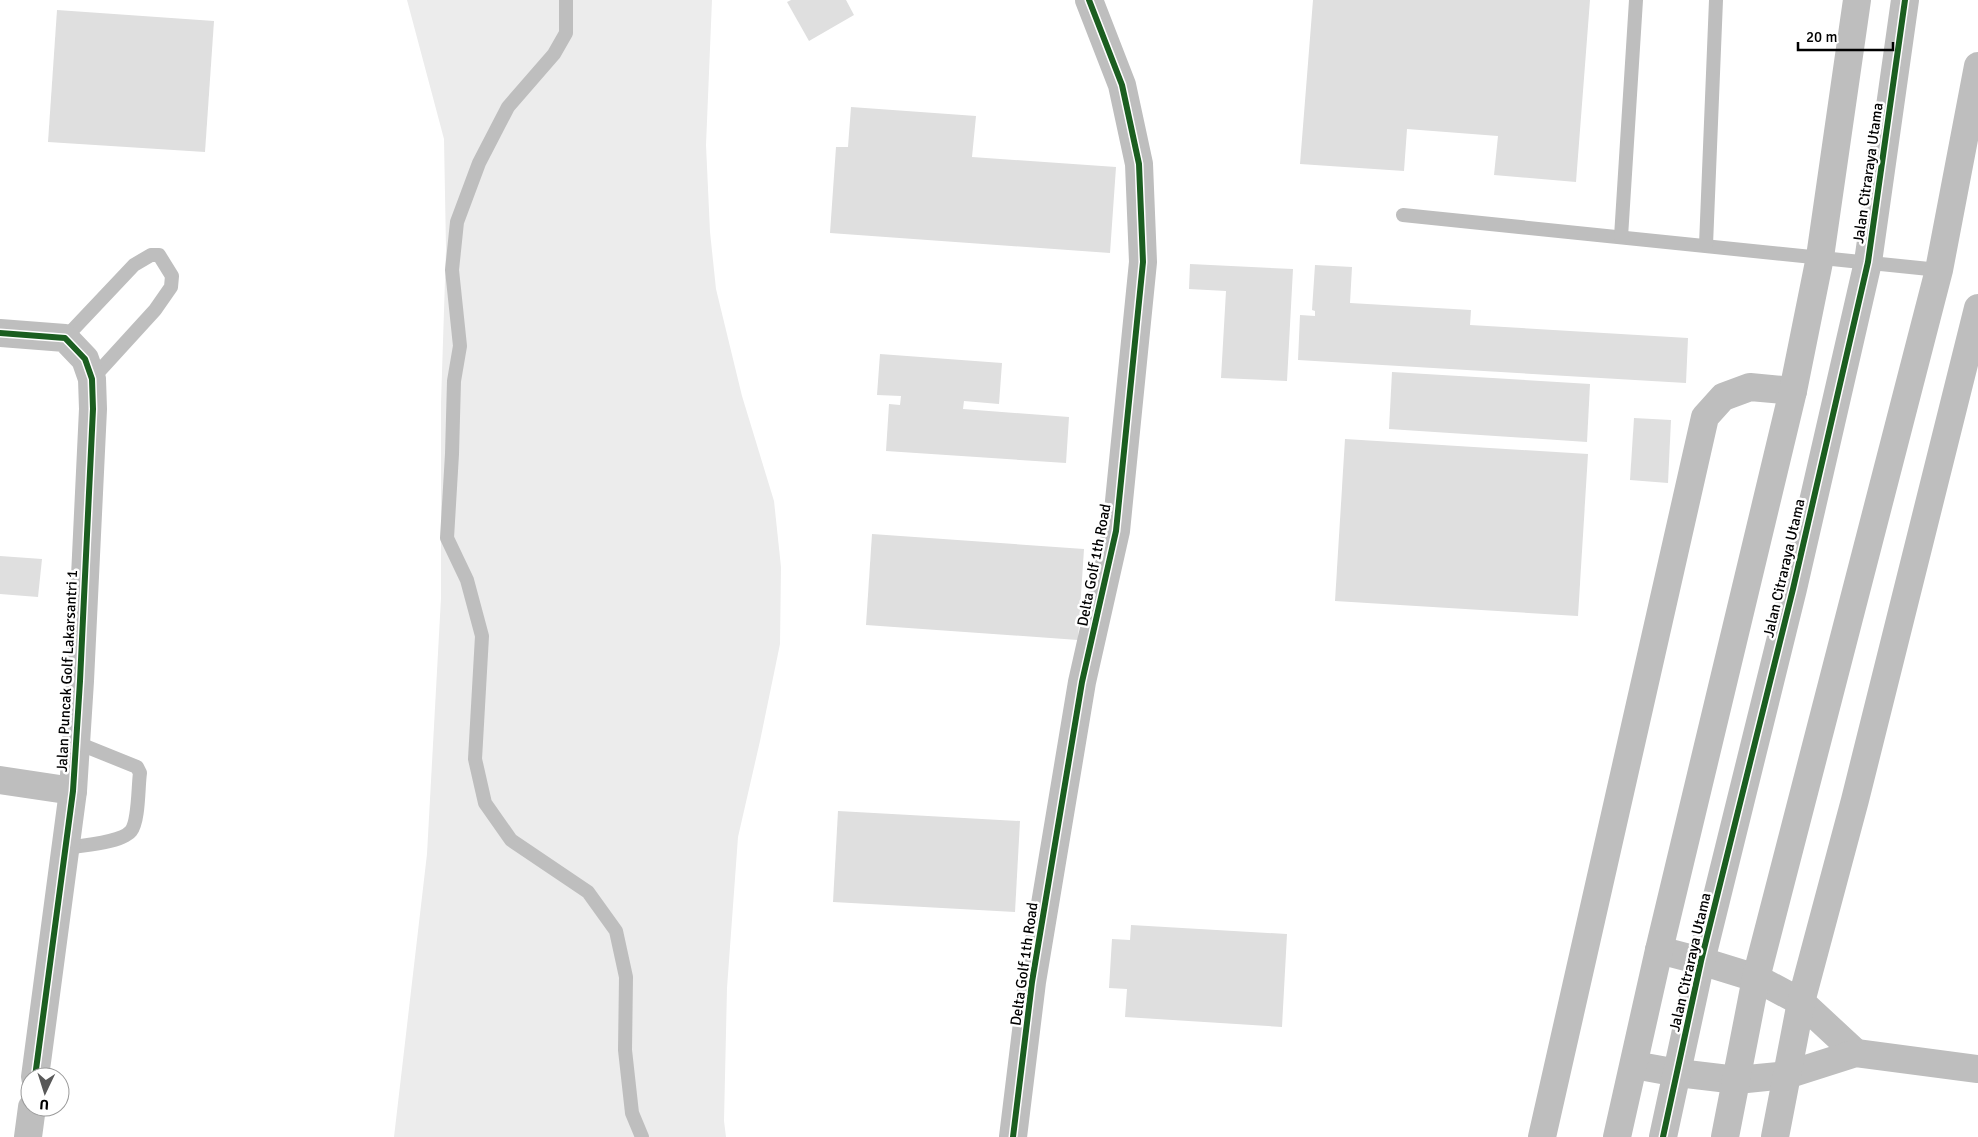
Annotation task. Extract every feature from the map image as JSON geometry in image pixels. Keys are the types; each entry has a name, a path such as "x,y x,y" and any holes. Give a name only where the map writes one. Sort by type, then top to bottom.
{"street":[{"name":"Delta Golf 1th Road","path":"1013,1137 1032,982 1082,682 1116,531 1143,262 1140,164 1122,85 1089,0"},
{"path":"1617,1137 1659,950 1793,391 1820,257 1857,0"},
{"name":"Jalan Citraraya Utama","path":"1664,1137 1701,961 1793,589 1868,262 1904,0"},
{"path":"1725,1137 1756,978 1939,270 1978,66"},
{"path":"1775,1137 1801,1002 1865,762 1978,308"},
{"path":"0,333 65,338"},
{"name":"Jalan Puncak Golf Lakarsantri 1","path":"37,1067 64,848 73,791 93,408 92,379 85,359 65,338"},
{"path":"1542,1137 1705,417 1723,397 1750,387 1793,391"},
{"path":"0,780 73,791"},
{"path":"1659,950 1756,978 1801,1002 1856,1053"},
{"path":"1634,1065 1678,1073 1737,1080 1787,1075 1856,1053 1978,1069"},
{"path":"28,1137 31,1117"}],"lane":[{"path":"566,0 566,33 554,54 508,107 479,163 457,222 452,270 460,346 454,381 447,538 467,580 482,636 475,759 485,803 511,840 588,892 616,931 626,977 625,1050 632,1113 642,1137"},
{"path":"1622,237 1636,0"},
{"path":"1706,246 1716,0"},
{"path":"1403,215 1939,270"},
{"path":"65,338 134,264 151,255 159,255 172,276 172,287 155,310 92,379"},
{"path":"64,848 120,838 131,830 135,818 140,773 137,767 75,742"}],"shaded area":[{"path":"407,0 712,0 706,145 710,232 716,289 742,396 774,501 781,567 780,644 738,837 727,988 724,1121 726,1137 394,1137 427,854 441,598 441,403 446,249 444,139"}],"building":[{"path":"791,0 846,0 854,15 809,41 787,2"},
{"path":"1313,0 1590,0 1576,182 1494,175 1498,136 1407,129 1404,171 1300,164"},
{"path":"57,10 214,21 205,152 48,142"},
{"path":"851,107 976,116 972,157 1116,167 1110,253 830,233 836,147 848,147"},
{"path":"1190,264 1293,269 1287,381 1221,378 1226,291 1189,289"},
{"path":"1315,265 1352,267 1350,303 1471,310 1470,325 1688,338 1686,383 1298,360 1300,315 1315,316 1315,311 1312,310"},
{"path":"880,354 1002,363 999,404 964,401 963,409 1069,417 1066,463 886,451 889,404 900,405 901,396 877,395"},
{"path":"1392,372 1590,384 1587,442 1389,429"},
{"path":"1634,418 1671,420 1668,483 1630,480"},
{"path":"1345,439 1588,454 1578,616 1335,601"},
{"path":"872,534 1084,549 1078,640 866,625"},
{"path":"0,556 42,559 38,597 0,594"},
{"path":"838,811 1020,821 1015,912 833,902"},
{"path":"1131,925 1287,934 1282,1027 1125,1017 1127,989 1109,988 1112,939 1130,940"}],"cycle path":[{"path":"1013,1137 1032,982 1082,682 1116,531 1143,262 1139,164 1122,85 1089,0"},
{"path":"1663,1137 1701,961 1793,589 1868,262 1905,0"},
{"path":"0,333 65,338 85,359 92,379 93,409 73,791 36,1067"}]}
